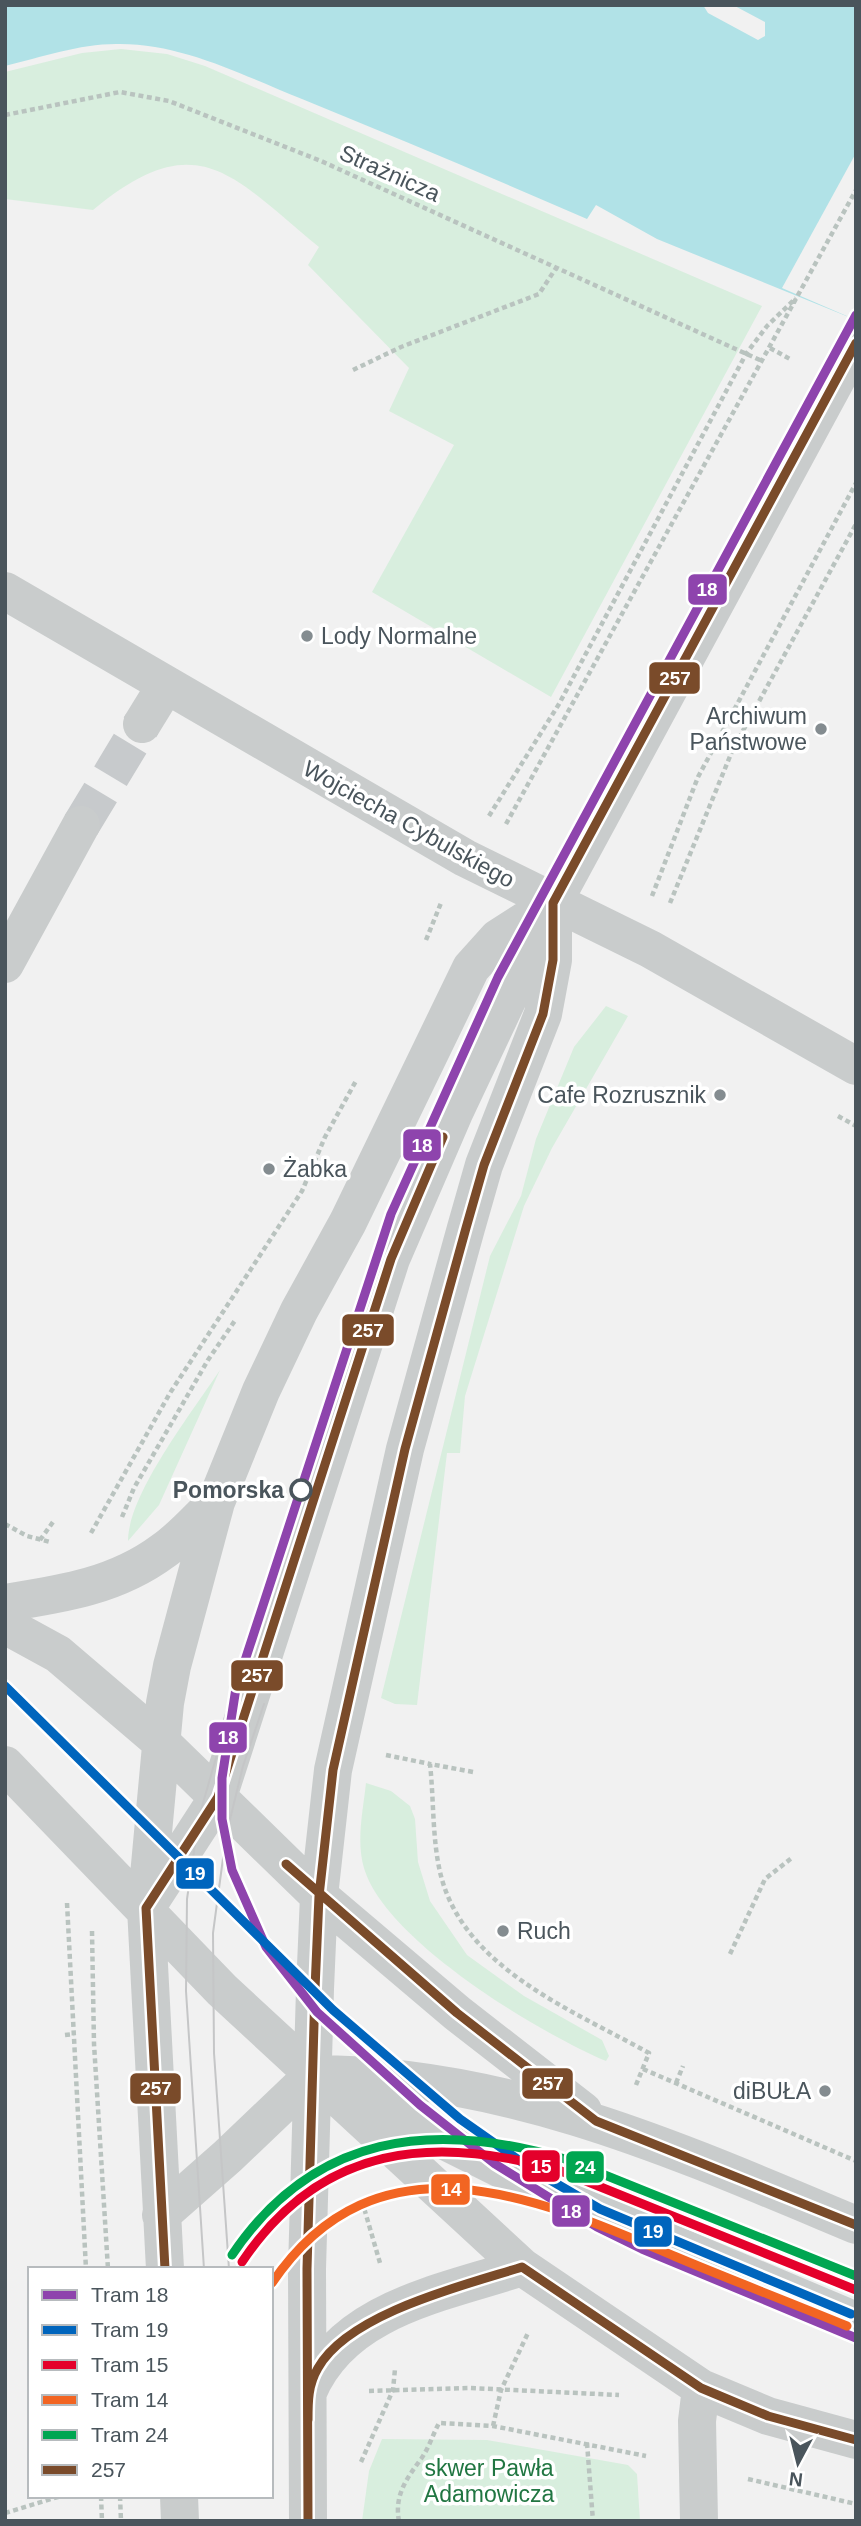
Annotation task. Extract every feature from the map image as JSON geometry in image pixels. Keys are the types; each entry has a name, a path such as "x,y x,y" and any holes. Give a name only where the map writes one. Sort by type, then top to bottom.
{"street":[{"path":"146,1908 218,1797 391,1259 448,1125 553,902 856,342"},
{"name":"Wojciecha Cybulskiego","path":"5,592 473,862 650,949 856,1066"},
{"path":"142,724 166,685"},
{"path":"5,964 18,910 81,825"},
{"path":"165,2267 146,1908 161,1742 172,1667 216,1502 261,1391 299,1311 348,1222 471,968 498,938 553,902"},
{"path":"308,2521 307,2269 320,1896 337,1745 405,1449 484,1165 543,1014 553,960 553,902"},
{"path":"5,1603 87,1590 135,1570 165,1550 216,1502"},
{"path":"5,1625 58,1654 161,1742 320,1896 457,2013 596,2121"},
{"path":"5,1765 98,1863 146,1908 222,1990 522,2267 701,2388 768,2416 856,2440"},
{"path":"314,2074 432,2137 535,2186 856,2321"},
{"path":"161,2215 314,2074 405,2077 484,2090 596,2121 856,2225"},
{"path":"309,2392 325,2360 357,2332 389,2311 522,2267"},
{"path":"699,2521 697,2421 701,2388"},
{"path":"179,2498 180,2521"}],"path":[{"name":"Strażnicza","path":"5,115 120,92 169,100 321,161 762,361"},
{"path":"421,951 444,895 473,862 770,348 856,190"},
{"path":"354,370 401,347 539,294 556,268"},
{"path":"473,862 746,355 767,326 799,295"},
{"path":"770,348 783,355"},
{"path":"653,893 698,777 856,483"},
{"path":"679,910 670,904 733,749 856,524"},
{"path":"89,1536 170,1393 302,1191 325,1137 364,1067"},
{"path":"120,1528 125,1506 134,1489 208,1360 238,1316"},
{"path":"40,1540 53,1522"},
{"path":"5,1524 40,1540 59,1541"},
{"path":"379,1754 473,1772"},
{"path":"430,1764 441,1877 456,1911 476,1941 519,1979 649,2053 636,2086"},
{"path":"730,1954 765,1879 793,1857"},
{"path":"66,1899 86,2267"},
{"path":"92,1926 94,2043 108,2267"},
{"path":"65,2035 74,2034"},
{"path":"676,2083 682,2066"},
{"path":"643,2069 856,2161"},
{"path":"493,2426 501,2390 534,2321"},
{"path":"358,2473 393,2390 501,2390 624,2396"},
{"path":"399,2521 399,2496 403,2485 409,2472 422,2458 439,2423 493,2426 659,2459"},
{"path":"587,2443 593,2521"},
{"path":"744,2478 856,2504"},
{"path":"5,2514 55,2498"},
{"path":"101,2498 102,2521"},
{"path":"120,2498 121,2521"}],"green space":[{"path":"121,49 167,54 205,66 762,306 551,697 372,592 454,445 389,411 409,368 308,265 319,247 237,181 213,169 188,165 160,169 129,184 93,210 5,199 5,72 82,53"},
{"path":"606,1006 628,1016 552,1148 524,1206 465,1396 460,1453 447,1453 417,1705 395,1704 381,1698 490,1256 521,1196 536,1139 574,1047"},
{"path":"220,1370 159,1505 128,1541 131,1522 150,1477"},
{"path":"366,1783 391,1791 410,1806 415,1819 418,1862 430,1901 467,1955 524,1996 602,2040 609,2056 606,2061 577,2048 506,2007 432,1953 401,1925 378,1896 364,1868 360,1837"},
{"name":"skwer Pawła Adamowicza","path":"382,2439 487,2440 628,2465 637,2474 640,2521 362,2521 369,2471"}],"water":[{"path":"5,5 703,5 708,13 758,40 765,36 765,22 733,5 856,5 856,320 657,239 596,205 587,219 374,128 190,55 144,45 106,44 62,51 5,66"}],"pier":[{"path":"856,153 856,320 782,288"}],"tunnel":[{"path":"81,825 142,724"}],"tram line":[{"name":"18","path":"856,315 498,977 391,1214 236,1688 222,1778 222,1819 232,1870 266,1947 317,2012 420,2105 495,2164 597,2227 642,2249 856,2338"},
{"name":"19","path":"5,1686 333,2010 460,2119 533,2170 600,2209 851,2314"},
{"path":"204,2267 186,1991 187,1899 199,1817 236,1688"},
{"path":"229,2267 214,2053 213,1933 226,1836 243,1766 264,1704"},
{"name":"24","path":"232,2255 264,2214 300,2183 339,2161 380,2147 423,2140 469,2140 516,2147 565,2159 856,2276"},
{"name":"15","path":"242,2262 273,2223 307,2193 344,2172 383,2158 425,2152 469,2153 514,2159 561,2171 856,2290"},
{"name":"14","path":"273,2282 314,2235 360,2205 409,2191 461,2189 514,2198 568,2214 847,2326"}],"transit line":[{"name":"257","path":"308,2521 307,2269 319,1896 333,1770 405,1449 484,1165 543,1014 553,960 553,903 856,343"},
{"name":"257","path":"146,1908 218,1797 391,1259 443,1137"},
{"name":"257","path":"286,1864 457,2013 596,2121 856,2225"},
{"name":"257","path":"146,1908 165,2267"},
{"name":"257","path":"308,2420 310,2387 318,2368 333,2349 355,2332 410,2304 522,2267 701,2388 768,2416 856,2440"}],"place":[{"name":"Lody Normalne","path":"307,636"},
{"name":"Archiwum Państwowe","path":"821,729"},
{"name":"Cafe Rozrusznik","path":"720,1095"},
{"name":"Żabka","path":"269,1169"},
{"name":"Pomorska","path":"301,1490"},
{"name":"Ruch","path":"503,1931"},
{"name":"diBUŁA","path":"825,2091"}]}
